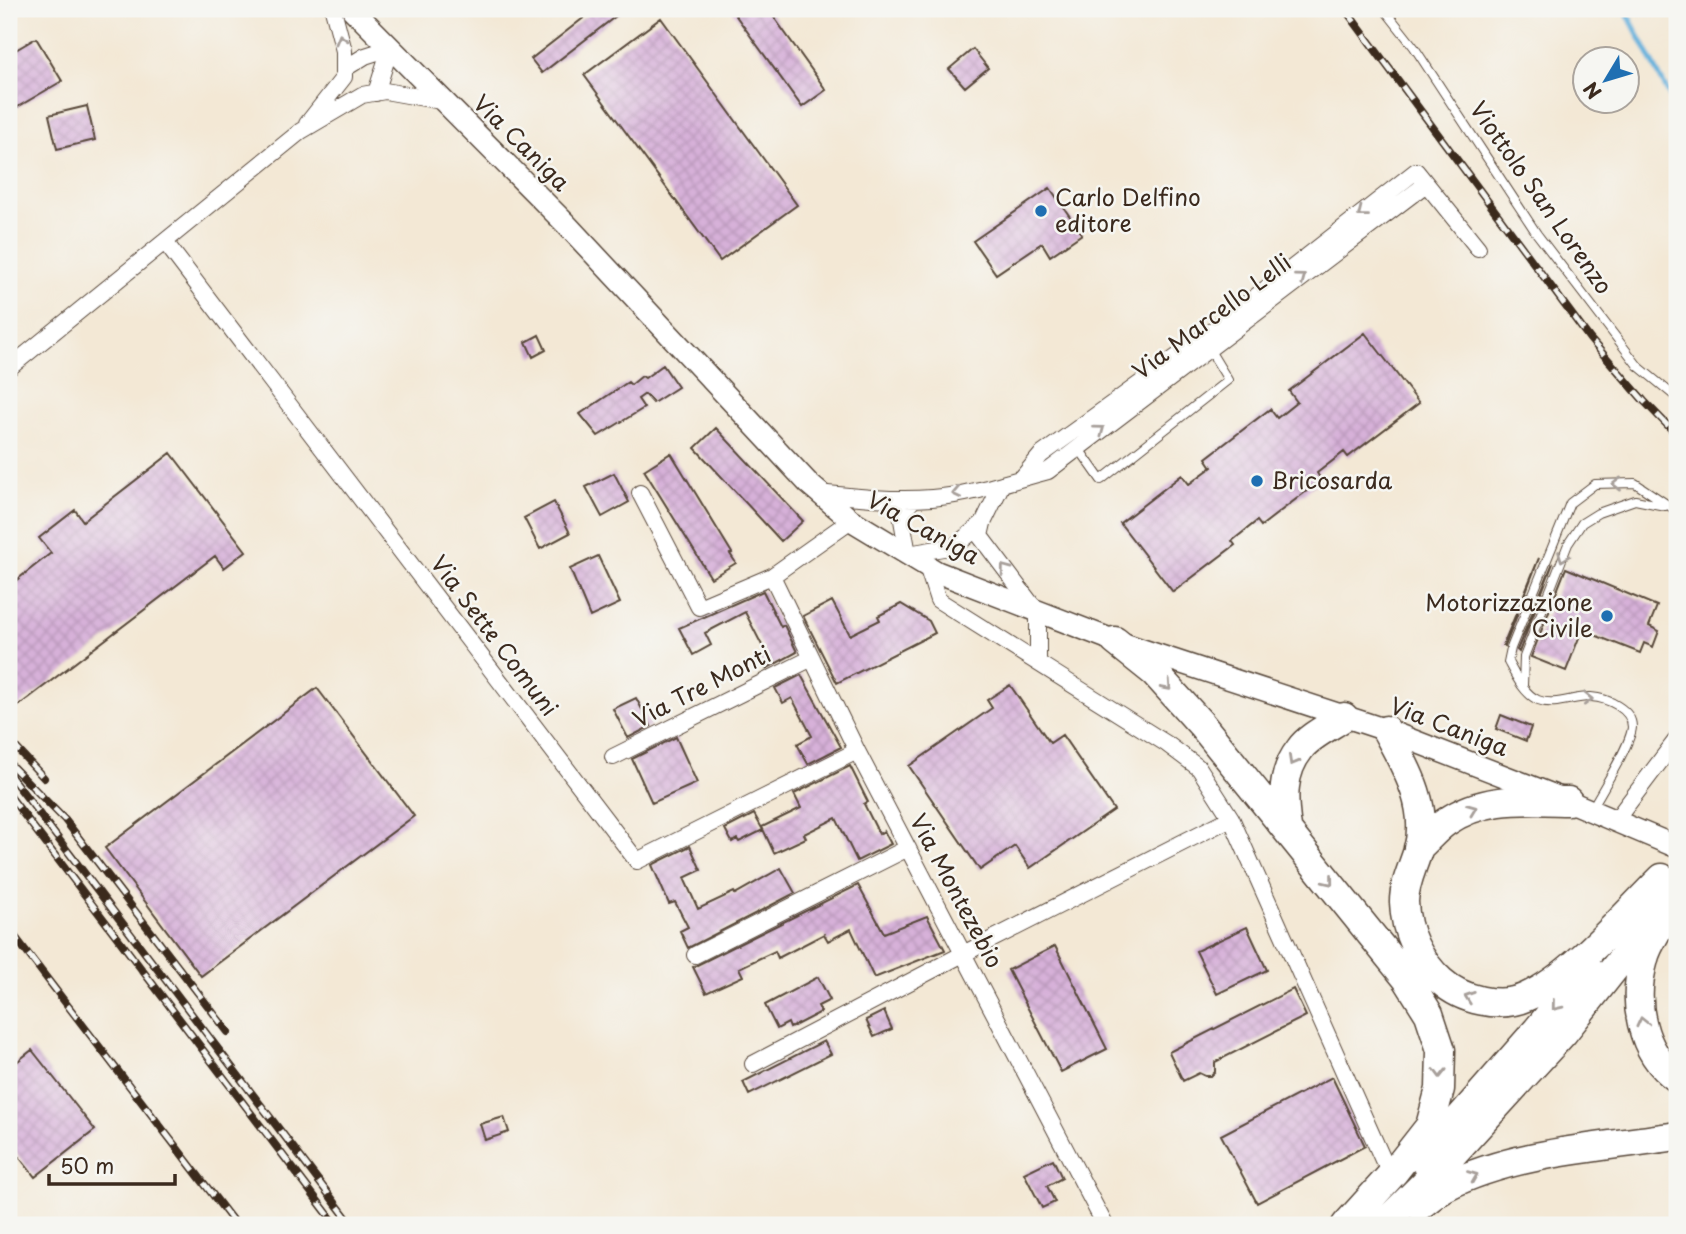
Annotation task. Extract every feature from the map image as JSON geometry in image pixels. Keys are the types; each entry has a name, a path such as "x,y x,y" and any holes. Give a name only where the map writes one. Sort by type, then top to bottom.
{"highway":[{"path":"1115,642 1155,673 1201,724 1407,979 1429,1014 1441,1050 1440,1088 1430,1126 1394,1172 1346,1225"},
{"path":"1287,828 1283,804 1285,775 1300,747 1344,717"},
{"path":"1386,730 1408,772 1421,810 1418,848 1410,868 1404,901 1409,936 1427,968 1452,991 1488,1003 1525,998 1565,973 1674,871"},
{"path":"1418,848 1444,823 1472,807 1508,799 1579,806"},
{"path":"1674,871 1644,957 1639,989 1640,1020 1652,1051 1677,1078"},
{"path":"1355,1225 1430,1153 1674,871"},
{"path":"1383,1225 1439,1169 1564,1032 1674,871"},
{"path":"1395,1225 1445,1187 1486,1171 1535,1157 1677,1136"}],"street":[{"path":"301,131 344,78 344,51 333,9"},
{"name":"Via Caniga","path":"352,9 566,224 819,493 851,520 927,566 1038,613 1115,642 1386,730 1615,821 1674,871"},
{"path":"344,69 365,55 390,48"},
{"path":"376,93 390,48"},
{"path":"9,368 301,131 362,95 385,91 441,101"},
{"name":"Via Marcello Lelli","path":"819,493 889,500 935,498 1022,478 1041,455 1074,440 1206,343 1421,178 1478,248"},
{"name":"Via Sette Comuni","path":"165,242 637,861 857,751"},
{"path":"1002,484 983,523 980,536 1038,613 1038,662"},
{"path":"640,493 699,607 772,576 851,520"},
{"path":"912,499 902,520 908,554 955,546 983,523"},
{"path":"927,566 938,600 1167,744 1199,768 1231,818 1383,1160"},
{"name":"Via Montezebio","path":"772,576 857,751 1105,1225"},
{"name":"Via Tre Monti","path":"613,757 812,658"},
{"path":"1615,821 1677,739"},
{"path":"753,1064 1231,818"},
{"path":"695,955 908,848"}],"lane":[{"name":"Viottolo San Lorenzo","path":"1384,9 1414,47 1538,234 1638,366 1677,398"},
{"path":"1074,440 1101,480 1228,380 1206,343"},
{"path":"1579,806 1624,747 1632,728 1629,717 1622,709 1607,701 1591,697 1548,703 1535,699 1525,689 1508,662 1511,648 1570,503 1595,484 1635,484 1677,511"},
{"path":"1525,689 1522,683 1524,657 1568,544 1581,523 1598,513 1635,500 1662,504 1677,511"}],"building":[{"path":"595,9 625,9 542,73 531,59"},
{"path":"731,9 768,9 826,90 802,107"},
{"path":"661,18 797,205 720,261 584,75"},
{"path":"36,38 62,81 9,112 9,54"},
{"path":"973,49 988,68 965,87 949,69"},
{"path":"87,106 95,140 57,149 49,115"},
{"name":"Carlo Delfino editore","path":"1050,188 1082,234 1050,256 1042,243 996,274 973,241"},
{"path":"1365,333 1419,403 1348,457 1344,452 1317,473 1321,480 1261,526 1257,521 1232,541 1235,545 1173,592 1120,523 1182,475 1189,484 1212,467 1206,458 1270,409 1277,418 1297,402 1289,391"},
{"path":"539,335 546,350 533,357 526,342"},
{"path":"663,365 678,387 653,403 645,394 638,399 644,408 598,436 580,414 628,382 631,385"},
{"path":"716,428 803,521 781,541 695,448"},
{"path":"171,453 246,551 224,568 215,556 9,713 9,586 51,553 39,538 75,510 83,521"},
{"path":"671,453 736,563 711,578 644,470"},
{"path":"614,473 629,502 602,517 586,487"},
{"path":"554,502 570,533 540,549 524,518"},
{"path":"598,556 620,603 590,617 570,569"},
{"path":"1539,558 1505,646 1503,645"},
{"path":"1553,563 1519,652 1517,650"},
{"name":"Motorizzazione Civile","path":"1566,568 1657,606 1649,626 1659,631 1653,647 1644,643 1640,653 1582,630 1566,671 1531,657"},
{"path":"763,591 797,652 766,669 760,659 767,655 745,612 705,633 711,645 693,655 679,628"},
{"path":"832,601 850,635 880,620 878,616 901,604 929,621 935,633 837,683 803,616"},
{"path":"801,675 841,747 808,764 797,744 812,736 792,698 783,703 775,688"},
{"path":"1010,685 1050,743 1062,735 1114,810 1030,868 1015,846 980,870 909,766 992,708 987,700"},
{"path":"317,688 414,816 201,976 105,848"},
{"path":"636,698 651,726 628,738 613,709"},
{"path":"1501,715 1531,727 1526,741 1496,729"},
{"path":"676,737 697,783 652,803 632,759"},
{"path":"850,766 868,802 864,804 879,834 884,831 891,844 857,861 836,818 804,834 806,838 774,853 762,827 801,808 794,794"},
{"path":"754,814 763,830 739,842 737,839 732,842 725,829"},
{"path":"690,846 701,870 684,878 698,909 734,892 735,894 781,868 795,893 688,948 680,931 688,927 675,902 669,904 652,865"},
{"path":"858,885 884,933 927,916 945,950 874,978 851,929 828,941 824,934 778,958 775,951 739,968 743,976 706,993 693,967"},
{"path":"1247,927 1267,970 1217,994 1196,951"},
{"path":"1055,946 1107,1049 1061,1072 1008,970"},
{"path":"818,977 830,1000 818,1006 821,1012 790,1028 788,1023 777,1029 765,1005"},
{"path":"1293,989 1306,1016 1215,1062 1215,1072 1211,1076 1199,1073 1183,1081 1169,1052"},
{"path":"884,1011 892,1029 874,1037 866,1020"},
{"path":"824,1041 831,1054 749,1095 743,1082"},
{"path":"32,1050 95,1130 35,1177 9,1144 9,1068"},
{"path":"1332,1077 1365,1146 1257,1203 1221,1135"},
{"path":"504,1117 509,1132 485,1140 480,1124"},
{"path":"1053,1159 1062,1178 1047,1186 1055,1202 1042,1208 1024,1173"}],"waterway":[{"path":"1625,9 1677,110"}],"railway":[{"path":"1345,9 1590,339 1677,435"},
{"path":"9,740 44,778"},
{"path":"9,763 65,820 228,1032"},
{"path":"9,774 352,1225"},
{"path":"9,795 336,1225"},
{"path":"9,929 236,1225"}],"place":[{"name":"Carlo Delfino editore","path":"1041,211"},
{"name":"Bricosarda","path":"1257,481"},
{"name":"Motorizzazione Civile","path":"1607,616"}]}
